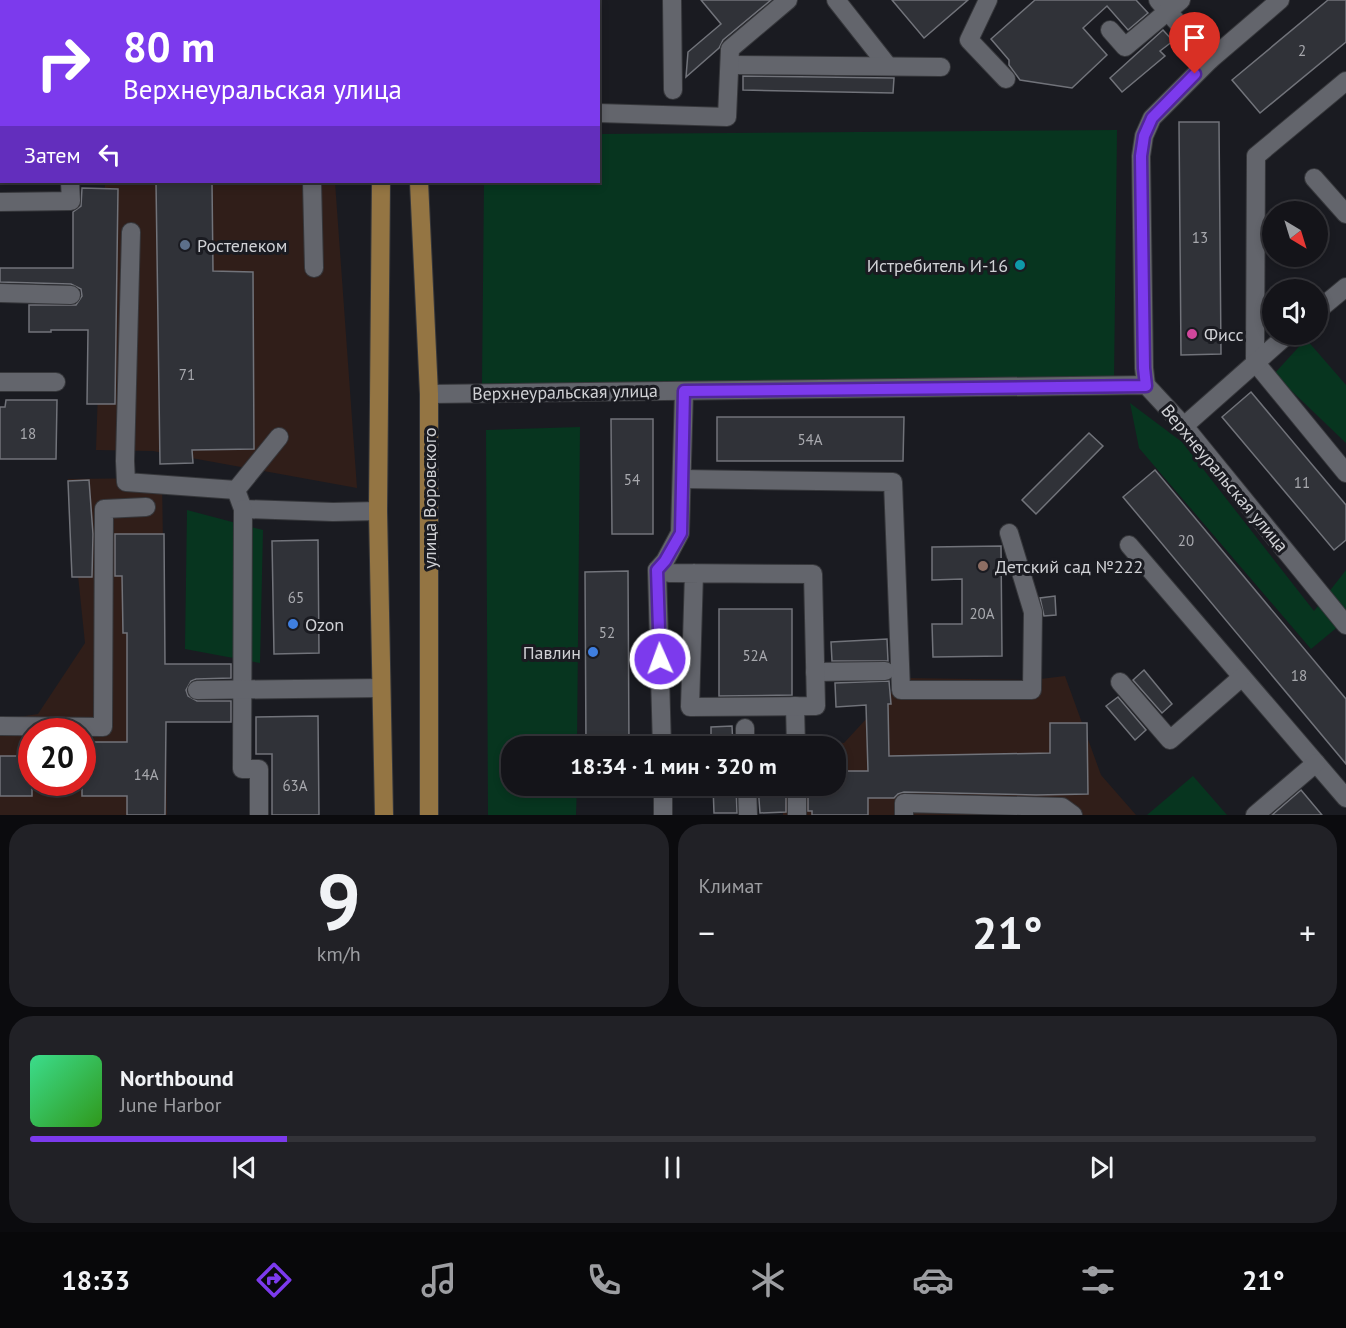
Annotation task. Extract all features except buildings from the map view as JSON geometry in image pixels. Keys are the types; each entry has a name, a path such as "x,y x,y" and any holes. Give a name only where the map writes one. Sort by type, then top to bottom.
{"main road":[{"path":"381,183 378,511 384,815"},
{"name":"улица Воровского","path":"419,183 429,394 429,815"}],"street":[{"path":"672,0 673,90"},
{"path":"600,113 727,117 730,49 788,0"},
{"path":"836,0 888,66"},
{"path":"988,0 969,40 1006,79"},
{"path":"1146,386 1141,156 1144,136 1152,118 1210,60 1280,0"},
{"path":"1110,30 1125,47 1169,4 1210,60"},
{"path":"730,65 941,67"},
{"path":"1346,81 1256,156 1255,362 1346,473"},
{"path":"1314,178 1346,214"},
{"path":"0,202 71,201 70,183"},
{"path":"312,183 314,268"},
{"path":"131,232 126,482 236,490"},
{"path":"1328,302 1346,287"},
{"path":"0,293 70,295"},
{"path":"1184,426 1275,345"},
{"path":"0,382 56,382"},
{"name":"Верхнеуральская улица","path":"429,394 1146,386 1184,426 1346,625"},
{"path":"662,736 657,570 665,561 681,533 684,391"},
{"path":"236,490 279,437"},
{"path":"682,479 893,482 901,690 1032,690 1033,612 1009,533"},
{"path":"236,490 243,509 242,769 260,769 259,815"},
{"path":"0,726 103,727 105,509 147,507"},
{"path":"243,509 378,511"},
{"path":"1129,545 1346,798"},
{"path":"657,570 670,573 694,573 813,574 816,706 690,707 694,573"},
{"path":"815,672 885,671"},
{"path":"1120,682 1170,740 1242,677"},
{"path":"197,690 381,688"},
{"path":"795,706 796,736"},
{"path":"745,728 745,736"},
{"path":"1255,815 1316,763"},
{"path":"663,796 663,815"},
{"path":"747,796 748,815"},
{"path":"797,796 797,815"},
{"path":"904,815 904,803 1062,807 1073,815"}],"shaded area":[{"path":"105,183 335,183 357,488 153,451 96,450"},
{"path":"162,478 167,815 0,815 0,720 38,714 85,643 68,479"},
{"path":"1065,676 1101,775 1136,815 783,815 782,796 846,796 846,741 904,678 1032,680"}],"green space":[{"path":"1117,130 1114,380 482,384 484,183 600,183 600,134"},
{"path":"1301,345 1311,345 1346,385 1346,443 1274,374"},
{"path":"1130,403 1182,442 1314,611 1346,570 1346,620 1311,649 1139,448"},
{"path":"580,427 577,736 501,736 501,796 577,796 576,815 488,815 486,430"},
{"path":"187,510 263,530 260,663 185,649"},
{"path":"1193,776 1227,815 1147,815"}],"place":[{"name":"Ростелеком","path":"185,245"},
{"name":"Истребитель И-16","path":"1020,265"},
{"name":"Фисс","path":"1192,334"},
{"name":"Детский сад №222","path":"983,566"},
{"name":"Ozon","path":"293,624"},
{"name":"Павлин","path":"593,652"}],"route":[{"path":"660,659 657,570 665,561 681,533 684,391 1146,386 1144,378 1141,156 1144,136 1152,118 1195,74"}]}
